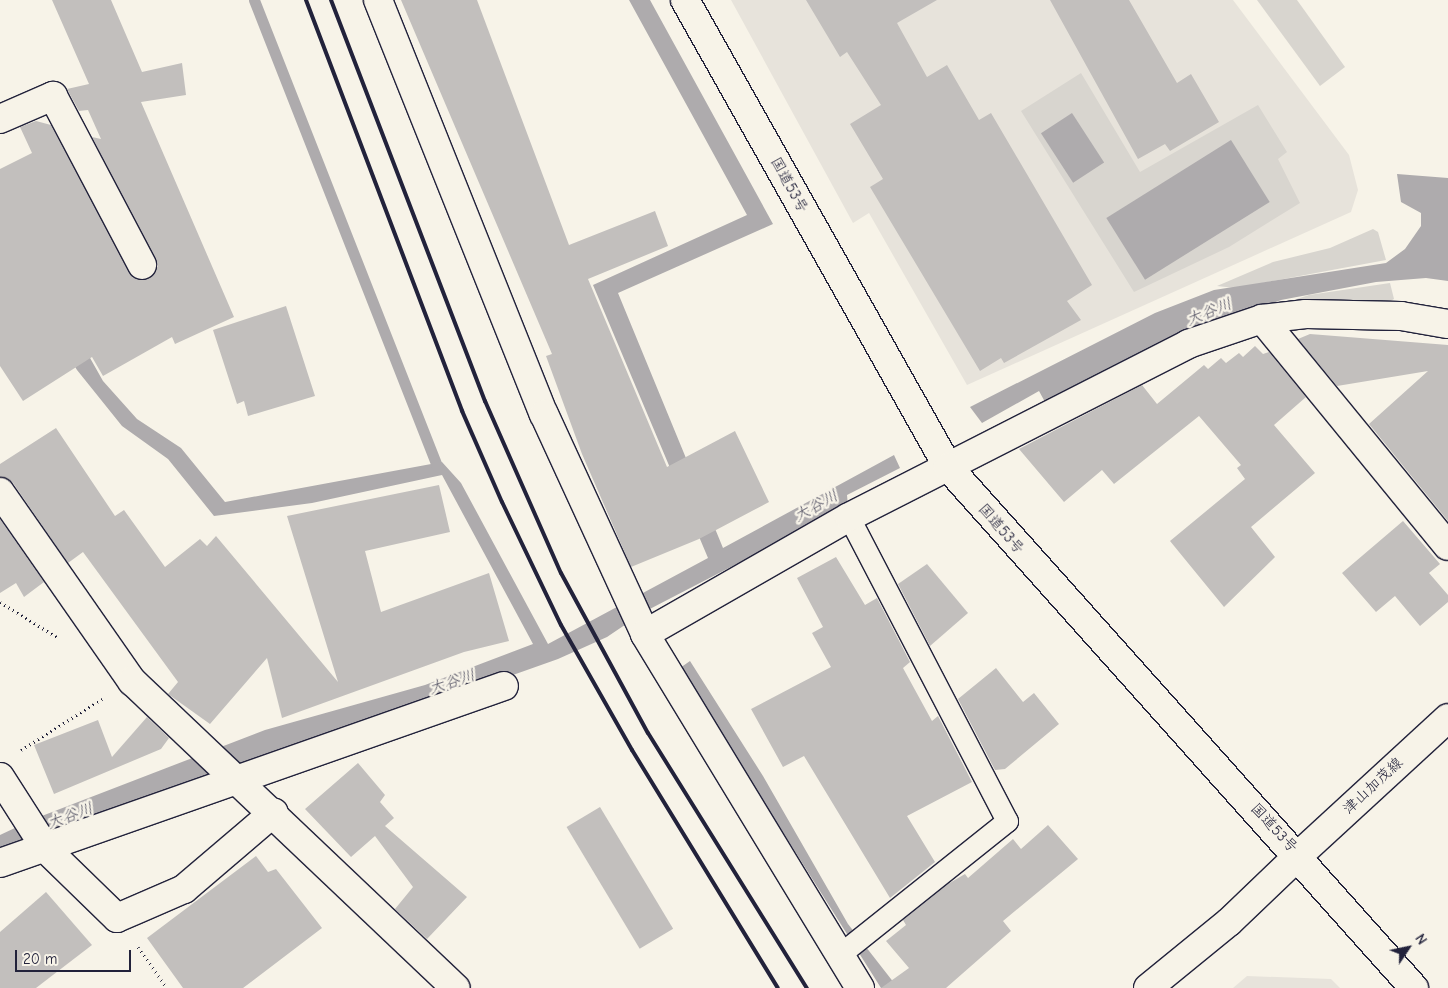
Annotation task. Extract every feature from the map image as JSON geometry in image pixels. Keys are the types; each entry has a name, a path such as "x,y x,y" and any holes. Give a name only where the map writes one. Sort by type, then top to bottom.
{"main road":[{"path":"378,0 544,414 624,594 642,629 860,988"},
{"name":"国道53号","path":"685,0 948,467 1299,855 1414,988"},
{"path":"0,119 53,96 142,265"},
{"path":"642,629 849,518 1188,344 1262,320 1306,314 1392,316 1448,324"},
{"path":"1262,320 1448,546"},
{"path":"0,492 132,682 274,812 456,988"},
{"path":"0,863 44,846 242,782 300,755 504,686"},
{"name":"津山加茂線","path":"1148,988 1229,922 1448,718"},
{"path":"0,777 44,846 117,918 184,889 274,812"}],"lane":[{"path":"839,955 1007,821 849,518"}],"path":[{"path":"16,753 132,682"},
{"path":"117,918 167,988"}],"shaded area":[{"path":"731,0 1233,0 1349,155 1358,190 1351,212 967,385 869,213 853,223"},
{"path":"1257,0 1297,0 1345,67 1320,86"},
{"path":"1081,73 1140,172 1258,105 1287,152 1278,159 1300,203 1229,247 1134,292 1021,111"},
{"path":"1373,229 1378,232 1386,260 1235,288 1217,286 1273,262 1330,248"},
{"path":"1390,283 1394,299 1383,305 1263,310 1309,295"},
{"path":"1247,976 1331,979 1340,988 1233,988"}],"water":[{"name":"大谷川","path":"629,0 650,0 773,224 618,293 723,548 894,455 900,468 847,495 848,506 644,612 607,637 558,659 0,858 0,835 34,819 265,730 425,685 533,644 442,475 312,503 214,516 168,459 122,426 77,370 23,281 0,198 103,381 137,419 181,448 225,502 442,462 461,483 548,644 708,558 593,285 747,215"},
{"path":"1072,113 1104,162 1073,183 1041,133"},
{"path":"1231,140 1270,202 1145,280 1106,218"},
{"name":"大谷川","path":"1397,174 1448,178 1448,281 1426,278 1376,282 1281,300 1131,359 1045,402 1039,391 982,423 970,407 1155,313 1214,290 1386,263 1405,249 1421,226 1421,213 1401,202"},
{"path":"690,661 763,776 848,924 898,988 881,988 779,826 762,809 680,668"}],"building":[{"path":"52,0 111,0 142,72 182,63 186,95 141,102 234,317 175,344 172,337 103,376 92,357 23,401 0,366 0,169 32,153 20,127 36,121 51,125 133,278 149,279 158,266 92,137 101,139 88,110 79,111 67,89 89,84"},
{"path":"401,0 477,0 569,245 655,211 668,246 588,279 667,467 735,431 769,502 699,539 631,567 582,454 546,356 552,354"},
{"path":"806,0 937,0 897,23 927,77 947,65 979,120 991,113 1092,285 1067,301 1081,320 1004,363 1001,358 980,371 870,187 883,179 850,124 881,105 847,52 840,57"},
{"path":"1050,0 1129,0 1177,83 1191,74 1219,122 1170,151 1165,144 1138,159"},
{"path":"286,306 315,396 248,416 244,401 237,404 213,330"},
{"path":"1310,334 1448,345 1448,521 1369,424 1428,371 1337,386 1298,339"},
{"path":"1255,346 1263,354 1269,352 1306,397 1274,425 1315,473 1251,527 1275,557 1224,607 1170,541 1245,479 1237,468 1241,465 1199,416 1114,484 1102,470 1064,502 1019,449 1142,385 1157,404 1204,365 1208,369 1221,358 1226,363 1239,353 1243,357"},
{"path":"56,428 115,516 124,510 165,567 200,539 207,546 216,536 338,682 287,516 439,485 450,532 365,551 381,612 489,573 509,641 464,652 282,718 267,658 210,724 168,694 178,682 83,552 68,563 13,483 0,477 0,464"},
{"path":"0,519 44,582 24,597 16,583 0,593"},
{"path":"1403,521 1440,564 1429,573 1448,595 1448,602 1420,626 1395,596 1376,612 1342,573"},
{"path":"836,557 865,605 877,598 910,662 903,668 932,721 938,716 972,782 907,816 935,862 890,898 804,756 783,767 751,709 831,667 812,633 823,627 797,578"},
{"path":"927,564 968,613 930,646 898,584"},
{"path":"996,668 1023,702 1034,693 1059,724 1005,769 995,770 958,699"},
{"path":"147,717 169,738 161,749 54,794 34,745 98,720 112,757"},
{"path":"358,763 385,795 380,802 394,818 385,826 467,897 427,939 395,909 413,887 375,836 351,857 305,809"},
{"path":"600,807 673,929 640,949 567,827"},
{"path":"1048,825 1078,859 1003,921 1011,931 946,988 881,988 909,968 886,941 906,925 903,920 948,884 965,874 968,878 1013,839 1021,849"},
{"path":"256,856 268,872 276,869 322,928 243,988 183,988 147,938"},
{"path":"46,892 92,945 36,988 0,988 0,932"}],"waterway":[{"path":"254,0 437,466"}],"railway":[{"path":"306,0 462,411 502,502 561,625 632,750 778,988"},
{"path":"331,0 485,401 561,573 648,733 807,988"}]}
